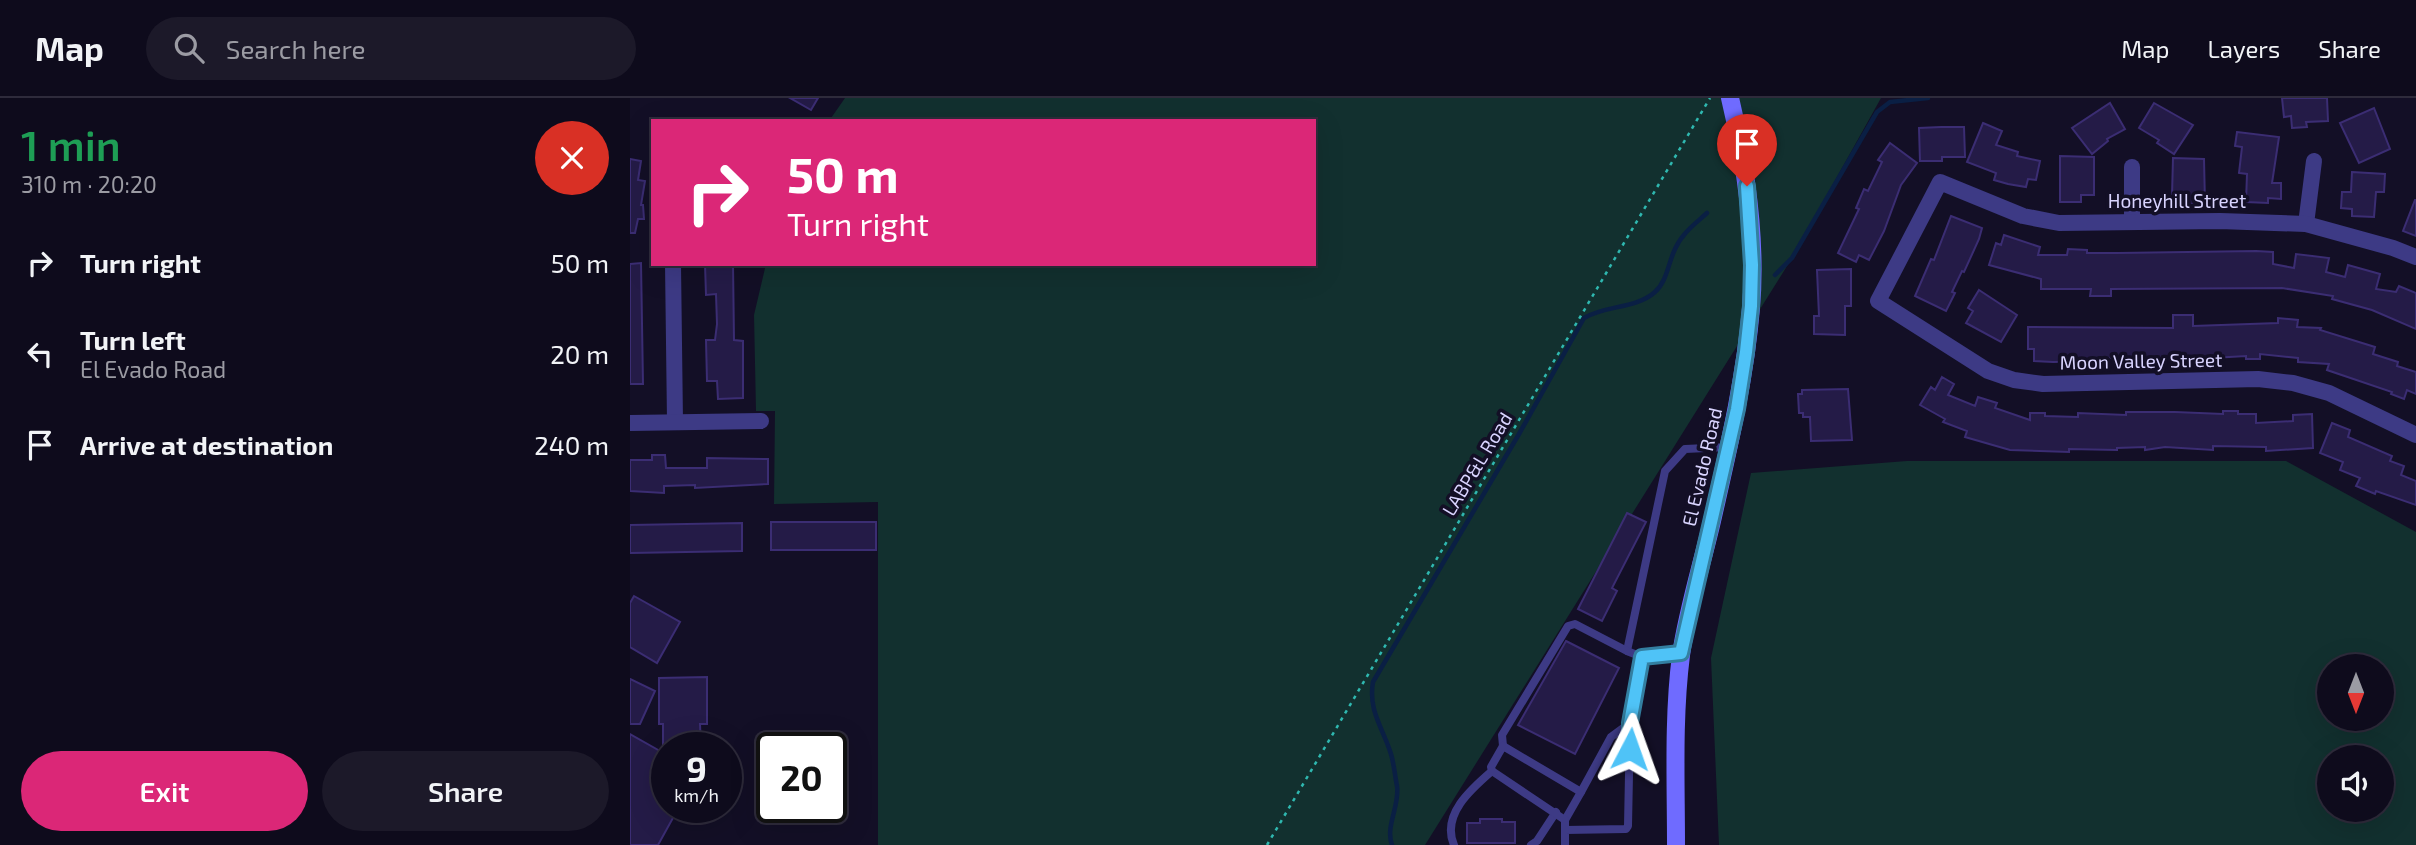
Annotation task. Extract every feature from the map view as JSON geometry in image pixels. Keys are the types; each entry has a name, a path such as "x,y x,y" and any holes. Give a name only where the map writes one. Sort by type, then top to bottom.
{"main road":[{"name":"El Evado Road","path":"1676,845 1675,728 1681,653 1728,447 1746,352 1751,306 1752,265 1744,162 1730,98"}],"street":[{"path":"2306,224 2314,160"},
{"path":"2132,222 2133,167"},
{"name":"Honeyhill Street","path":"1878,302 1940,182 2024,216 2059,223 2220,221 2306,224 2416,257"},
{"path":"673,266 675,422"},
{"name":"Moon Valley Street","path":"1878,302 1989,371 2014,380 2043,384 2258,379 2293,383 2329,393 2416,435"},
{"path":"630,423 761,421"}],"lane":[{"path":"1627,650 1665,471 1685,449 1728,447"},
{"path":"1454,845 1452,819 1470,790 1492,771 1491,767 1503,746 1502,735 1567,626 1575,624 1642,657 1681,653"},
{"path":"1565,830 1626,829 1628,826 1630,723 1642,657"},
{"path":"1564,845 1565,820 1611,737 1630,723"},
{"path":"1503,746 1581,792"},
{"path":"1492,771 1565,820"},
{"path":"1531,845 1537,841 1556,812"}],"path":[{"name":"LABP&L Road","path":"1267,845 1710,98"}],"green space":[{"path":"845,98 1881,98 1792,258 1425,845 878,845 878,502 774,504 775,411 756,411 754,315 766,266 1316,266 1316,119 830,119"},
{"path":"1907,461 2286,461 2416,532 2416,845 1719,845 1711,658 1751,473"}],"building":[{"path":"790,98 818,98 811,110"},
{"path":"2282,98 2327,98 2328,121 2306,122 2307,127 2292,128 2291,116 2284,117"},
{"path":"2110,103 2125,129 2107,139 2108,141 2092,154 2072,128"},
{"path":"2154,103 2193,125 2174,154 2157,143 2159,140 2139,128"},
{"path":"2374,108 2390,149 2359,163 2340,123"},
{"path":"1983,123 2002,131 1996,145 2018,152 2017,156 2040,161 2036,180 2028,179 2026,187 2008,184 1994,180 1996,173 1967,162"},
{"path":"1964,127 1965,157 1920,161 1919,128"},
{"path":"2237,132 2279,137 2272,183 2281,183 2281,199 2268,198 2268,203 2246,202 2247,174 2239,173 2242,147 2235,146"},
{"path":"1890,143 1917,163 1901,185 1884,231 1869,260 1859,255 1856,262 1838,253 1859,209 1856,208 1864,189 1868,191 1882,162 1878,160"},
{"path":"2060,156 2094,157 2094,195 2081,195 2081,202 2060,202"},
{"path":"2173,158 2204,159 2205,204 2184,204 2184,196 2172,196"},
{"path":"630,159 641,161 638,180 645,181 641,205 644,219 638,219 635,233 630,233"},
{"path":"2352,172 2385,174 2384,192 2376,192 2374,217 2352,216 2352,209 2341,208 2342,192 2351,192"},
{"path":"2416,200 2416,236 2403,231"},
{"path":"1951,216 1982,228 1946,311 1915,296 1931,259 1934,260"},
{"path":"2004,235 2040,247 2038,255 2067,255 2068,249 2087,250 2087,253 2256,251 2273,252 2273,264 2294,268 2296,254 2329,258 2326,272 2345,277 2348,265 2380,274 2376,289 2396,292 2399,286 2416,293 2416,329 2372,310 2332,299 2333,296 2282,288 2111,289 2111,296 2090,296 2091,289 2041,289 2041,279 1989,265 1996,243 2001,245"},
{"path":"641,263 643,384 630,384 630,264"},
{"path":"705,266 733,266 734,340 743,341 743,398 718,399 717,381 707,381 706,340 715,340 717,324 716,294 706,295"},
{"path":"1851,269 1851,306 1845,306 1845,335 1814,334 1814,316 1819,316 1817,270"},
{"path":"1979,290 2017,315 2001,342 1966,323 1973,311 1968,308"},
{"path":"2173,315 2193,315 2193,326 2278,323 2278,318 2298,320 2297,327 2321,328 2320,330 2375,347 2373,354 2398,362 2397,366 2416,372 2416,394 2407,390 2404,399 2391,394 2392,392 2327,370 2329,364 2298,362 2298,358 2260,354 2260,359 2246,359 2246,356 2212,360 2197,360 2197,357 2145,357 2146,360 2097,358 2097,361 2053,362 2034,361 2034,349 2028,349 2028,327 2173,328"},
{"path":"1942,377 1954,384 1948,395 1975,406 1978,397 1997,403 1995,408 2030,420 2030,413 2078,417 2078,413 2223,414 2223,411 2238,411 2238,414 2256,414 2256,423 2293,421 2293,415 2312,414 2313,448 2266,451 2266,447 2213,446 2213,450 2165,447 2145,450 2145,447 2117,450 2069,449 2069,452 2010,450 1965,437 1967,431 1943,422 1945,419 1920,405 1931,387 1935,390"},
{"path":"1848,389 1852,440 1811,441 1810,417 1803,417 1803,413 1799,413 1798,394 1802,394 1802,390"},
{"path":"2332,423 2350,430 2348,437 2392,456 2390,461 2404,466 2401,475 2416,481 2416,505 2356,486 2360,478 2340,470 2343,462 2320,453"},
{"path":"652,455 665,455 666,468 707,468 707,458 768,459 768,484 695,488 695,485 664,486 664,493 630,491 630,460 652,460"},
{"path":"1627,513 1646,522 1612,588 1617,591 1602,621 1578,609"},
{"path":"771,522 876,522 876,550 771,550"},
{"path":"742,523 742,551 630,553 630,525"},
{"path":"634,596 680,622 657,663 630,647 630,603"},
{"path":"1566,641 1619,668 1575,754 1518,725"},
{"path":"707,677 707,724 700,724 700,732 663,732 663,724 659,724 659,678"},
{"path":"630,679 655,691 640,724 630,724"},
{"path":"630,734 651,746 651,823 670,823 658,845 630,845"},
{"path":"1480,819 1515,822 1515,843 1467,843 1467,823 1480,823"}],"waterway":[{"path":"1775,275 1792,258 1877,112 1890,102 1928,98"},
{"path":"1392,845 1390,831 1397,786 1391,754 1374,711 1373,682 1584,318 1639,301 1655,292 1662,283 1681,238 1707,213"}],"route":[{"path":"1630,749 1630,723 1642,657 1681,653 1737,409 1751,306 1752,265 1747,186"}]}
